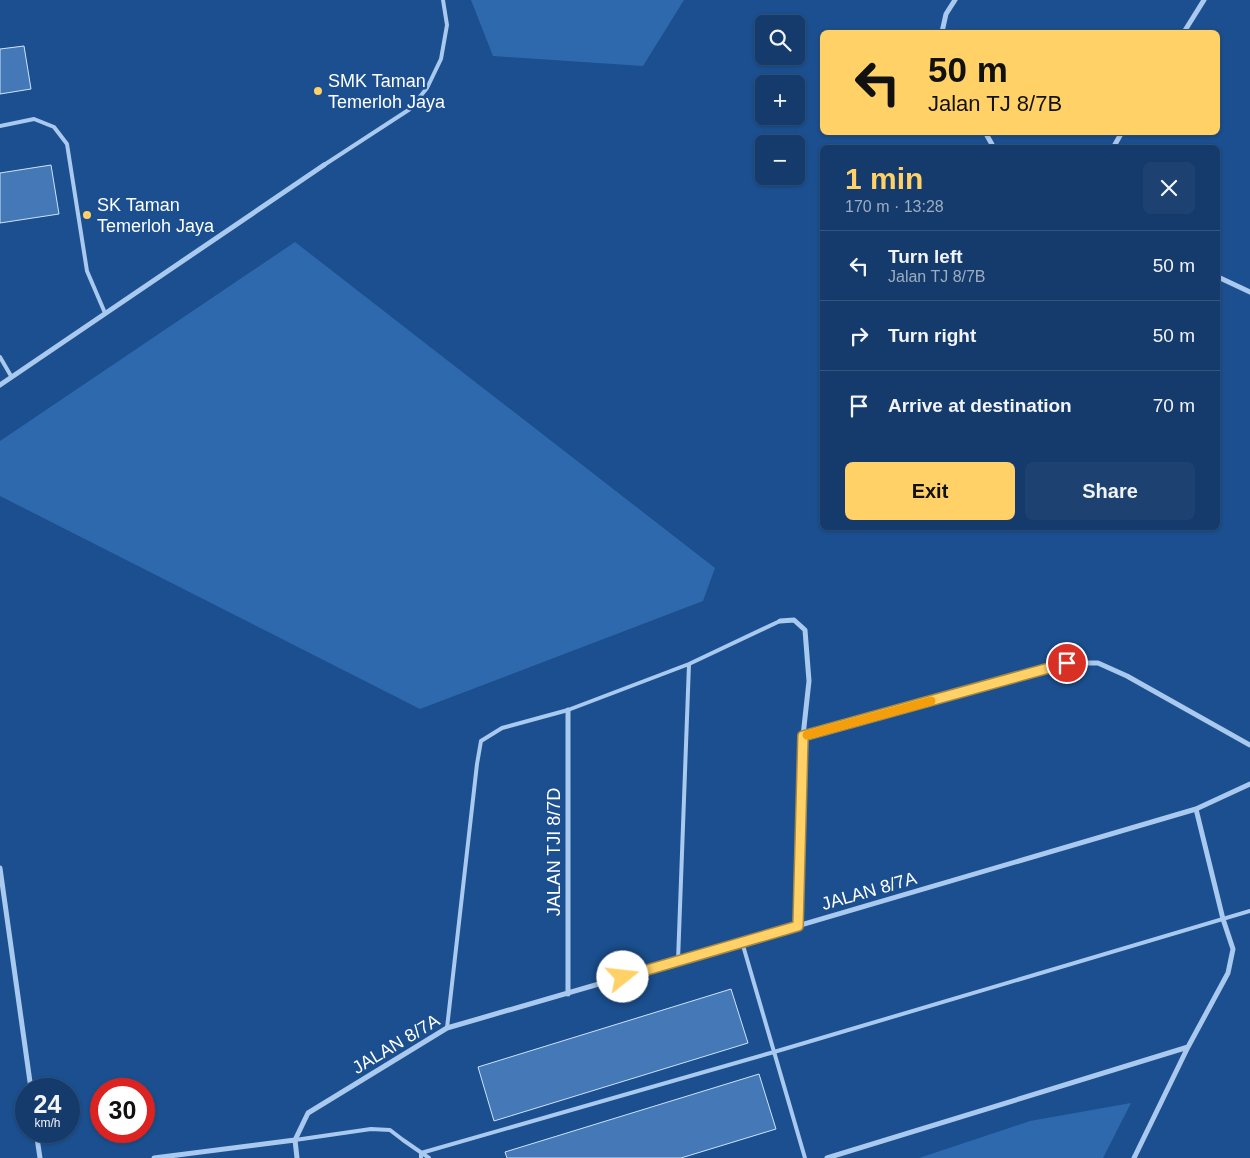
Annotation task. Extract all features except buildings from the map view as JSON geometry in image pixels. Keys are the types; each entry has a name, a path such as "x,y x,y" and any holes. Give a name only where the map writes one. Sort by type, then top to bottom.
{"street":[{"path":"942,30 946,14 955,0"},
{"path":"1185,30 1204,0"},
{"path":"0,385 324,165"},
{"path":"1220,278 1250,292"},
{"path":"780,621 794,620 805,630 809,681 803,736 798,926"},
{"path":"803,736 1067,663 1098,663 1127,676 1250,745"},
{"name":"JALAN TJI 8/7D","path":"568,710 568,994"},
{"name":"JALAN 8/7A","path":"295,1140 308,1113 447,1028 1196,809 1250,784"},
{"path":"1134,1158 1188,1047 1228,973 1233,949 1223,919 1196,809"},
{"path":"0,868 29,1078"},
{"path":"827,1158 1188,1047"},
{"path":"154,1158 295,1140 297,1158"},
{"path":"38,1143 40,1158"}],"lane":[{"path":"324,165 410,109 427,88 441,59 447,25 442,0"},
{"path":"0,126 34,119 54,127 67,144 87,271 105,312"},
{"path":"0,357 12,376"},
{"path":"447,1028 481,741 502,728 568,710 688,664 780,621"},
{"path":"678,961 688,664"},
{"path":"421,1153 774,1052 1250,911"},
{"path":"742,942 805,1158"},
{"path":"295,1140 371,1129 390,1130 429,1158"},
{"path":"421,1153 421,1158"}],"shaded area":[{"path":"471,0 684,0 643,66 493,56"},
{"path":"295,242 715,568 703,601 420,709 0,496 0,441"},
{"path":"1131,1103 1103,1158 919,1158 1030,1121"}],"slow traffic":[{"path":"807,735 931,701"}],"place":[{"name":"SMK Taman Temerloh Jaya","path":"318,91"},
{"name":"SK Taman Temerloh Jaya","path":"87,215"}],"route":[{"path":"623,977 798,926 803,736 1067,663"}]}
